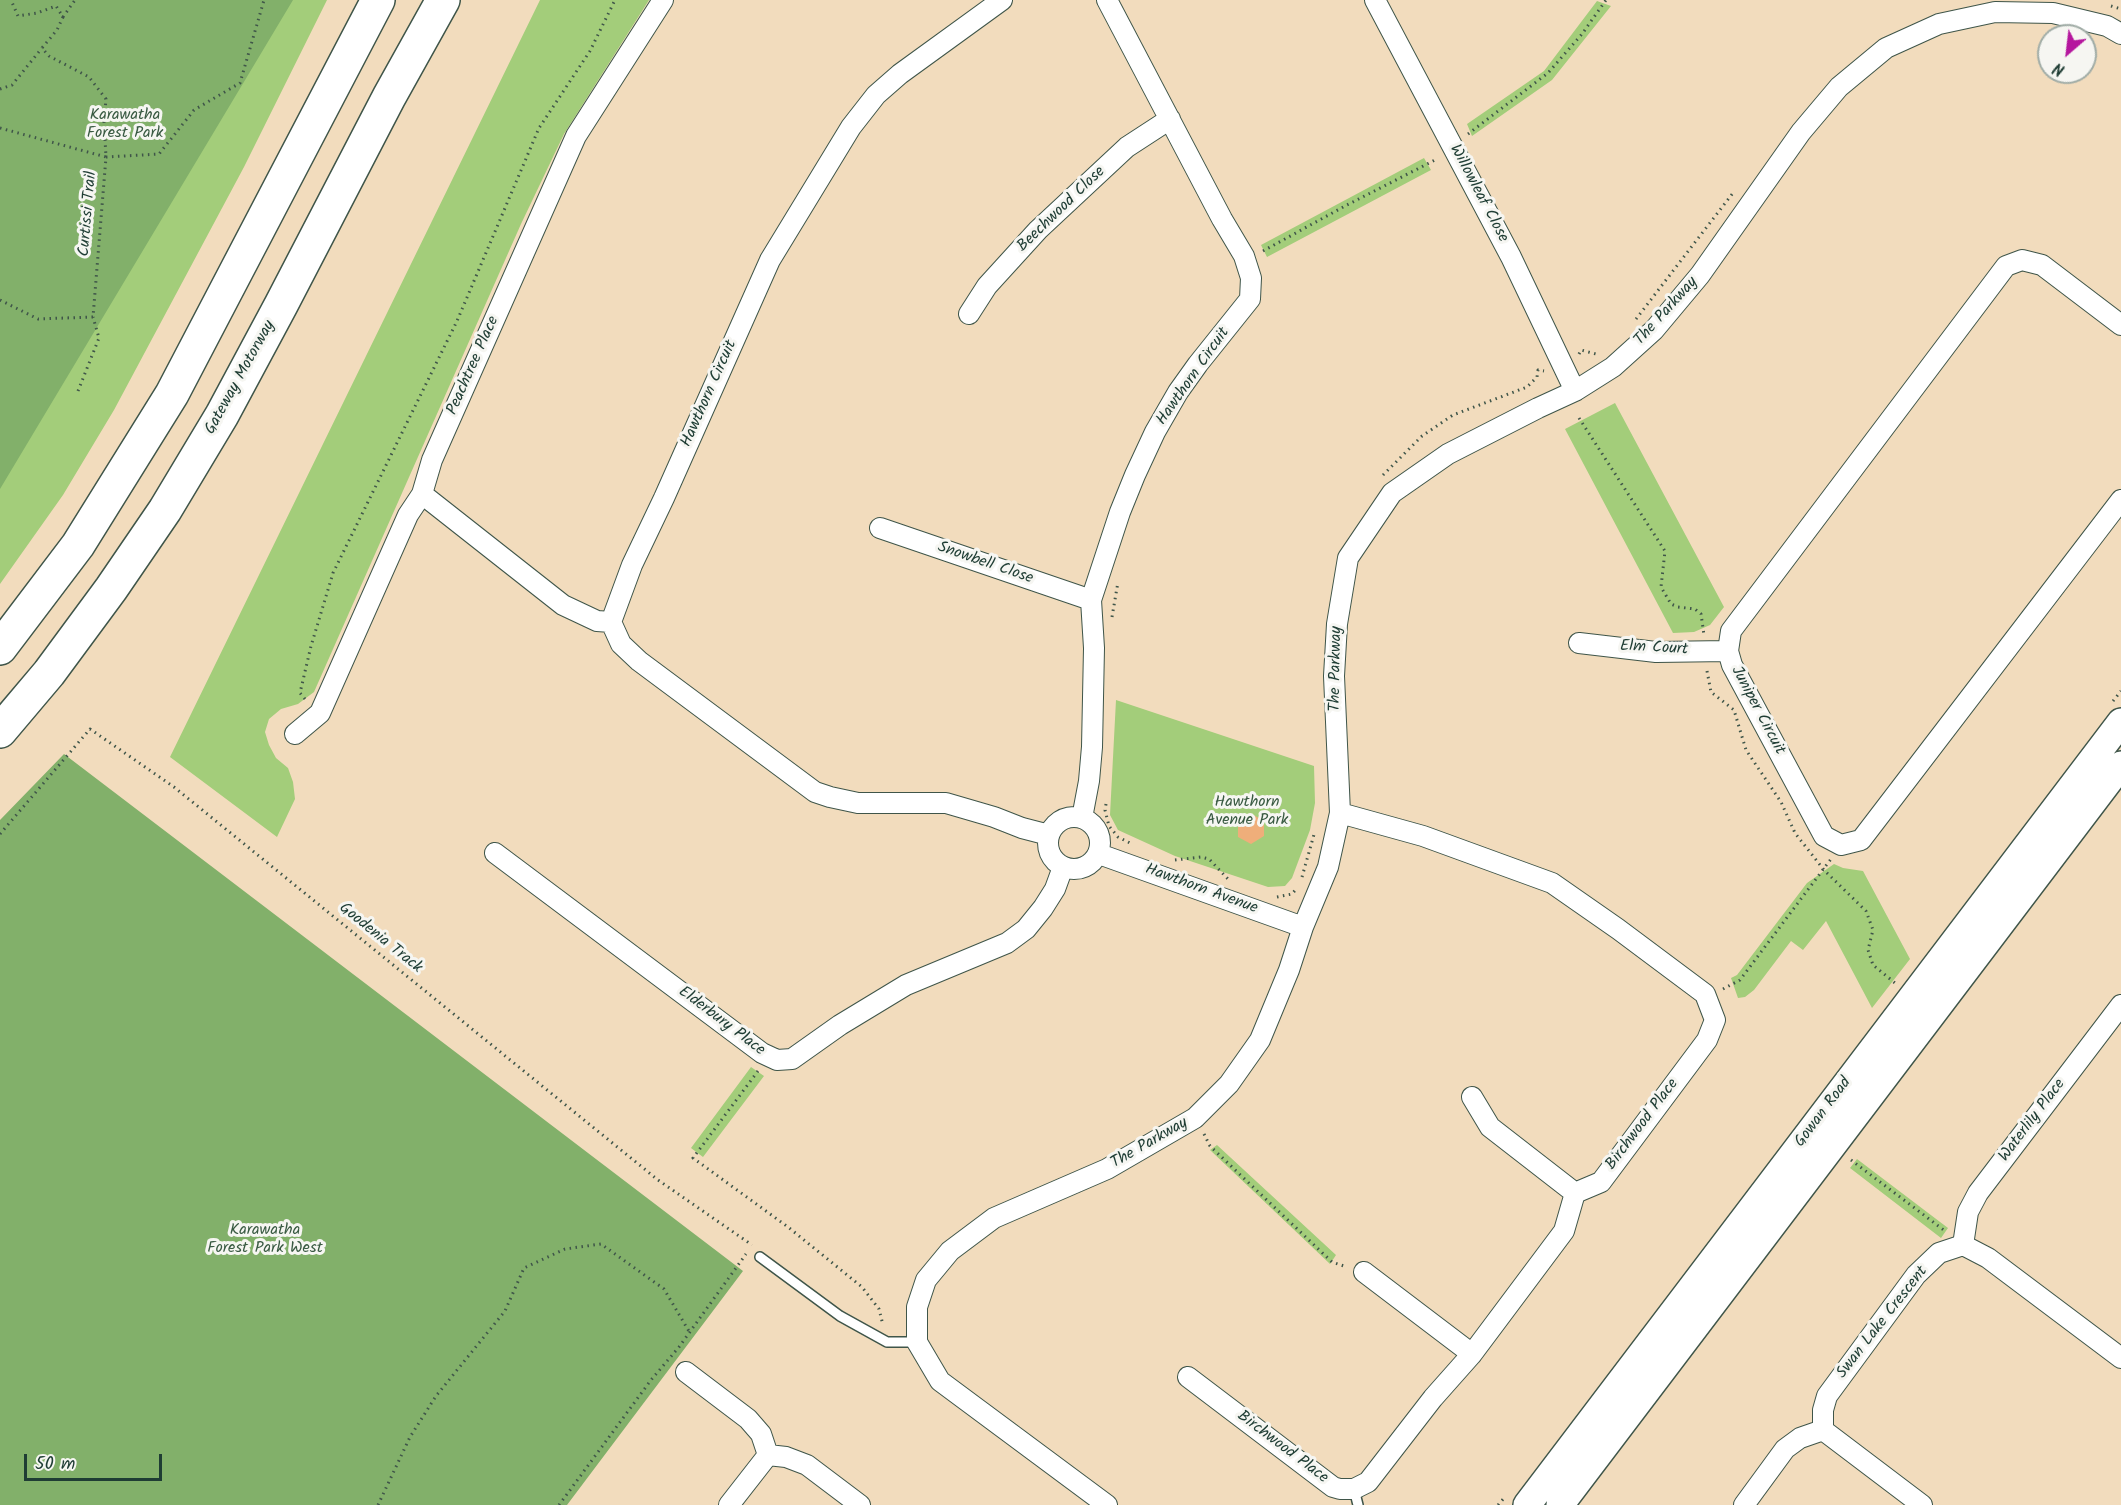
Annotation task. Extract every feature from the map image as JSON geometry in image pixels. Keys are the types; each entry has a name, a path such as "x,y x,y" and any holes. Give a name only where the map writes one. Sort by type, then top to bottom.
{"highway":[{"path":"0,648 78,545 172,394 378,0"},
{"name":"Gateway Motorway","path":"0,731 49,673 165,510 238,385 389,97 443,0"}],"main road":[{"name":"Gowan Road","path":"1527,1505 2121,722"},
{"name":"Gowan Road","path":"1560,1505 2121,765"}],"street":[{"name":"Peachtree Place","path":"295,734 320,712 408,515 422,494 432,460 576,136 663,0"},
{"name":"Hawthorn Circuit","path":"611,622 632,565 770,260 851,127 876,95 900,74 1002,0"},
{"name":"Hawthorn Circuit","path":"1082,818 1092,747 1094,648 1090,600 1120,512 1155,432 1178,392 1198,364 1250,299 1251,278 1244,256 1222,219 1107,0"},
{"name":"Willowleaf Close","path":"1375,0 1511,257 1575,391"},
{"name":"The Parkway","path":"917,1342 917,1306 926,1280 950,1251 994,1218 1107,1169 1196,1118 1229,1084 1260,1040 1290,970 1303,927 1328,867 1340,813 1334,676 1337,624 1348,558 1392,493 1448,454 1575,391 1613,367 1654,330 1700,276 1801,132 1831,96 1886,48 1939,24 1995,12 2053,13 2107,26 2121,34"},
{"name":"Beechwood Close","path":"969,314 987,286 1038,230 1127,147 1170,119"},
{"name":"Juniper Circuit","path":"1841,846 1824,836 1732,665 1728,651 1731,631 2006,266 2022,260 2042,265 2121,325"},
{"path":"422,494 563,605 597,621 611,622 621,644 639,661 815,792 830,798 858,803 946,803 1049,835"},
{"path":"1841,846 1861,840 2121,500"},
{"name":"Snowbell Close","path":"880,528 1090,600"},
{"name":"Elm Court","path":"1579,644 1656,652 1728,651"},
{"path":"1340,813 1423,837 1552,883 1705,994"},
{"path":"1070,817 1082,818 1094,825 1098,832 1101,845 1099,854 1084,867 1071,869 1063,867 1054,860 1050,853 1049,835 1056,824 1062,820 1070,817"},
{"name":"Elderbury Place","path":"495,853 768,1058 777,1060 792,1059 840,1024 906,985 1007,943 1026,929 1043,908 1055,889 1063,867"},
{"name":"Hawthorn Avenue","path":"1099,854 1303,927"},
{"name":"Birchwood Place","path":"1188,1377 1333,1487 1356,1497 1433,1398 1472,1354 1564,1231 1575,1193 1600,1182 1707,1040 1715,1020 1705,994"},
{"name":"Waterlily Place","path":"1963,1245 1968,1212 1978,1193 2121,1005"},
{"path":"1472,1098 1490,1127 1575,1193"},
{"path":"1963,1245 1988,1258 2121,1358"},
{"name":"Swan Lake Crescent","path":"1823,1430 1823,1410 1827,1395 1917,1275 1939,1253 1963,1245"},
{"path":"1364,1272 1472,1354"},
{"path":"917,1342 940,1381 1106,1503"},
{"path":"686,1372 748,1419 761,1434 768,1455"},
{"path":"1744,1505 1785,1449 1800,1438 1823,1430 1922,1505"},
{"path":"729,1505 768,1455"},
{"path":"768,1455 786,1457 807,1465 860,1505"}],"lane":[{"path":"760,1257 840,1316 887,1342 917,1342"}],"path":[{"path":"11,0 18,16 37,13 56,6 63,17"},
{"path":"0,88 12,85 57,30 75,0"},
{"name":"Curtissi Trail","path":"78,391 99,339 93,317 106,157 159,154 194,110 240,83 264,0"},
{"path":"320,712 300,693 310,646 333,573 457,321 539,128 590,51 615,0"},
{"path":"1259,253 1446,154 1548,73 1582,34 1606,0"},
{"path":"0,128 106,157 104,122 106,99 89,77 49,56 42,48"},
{"path":"1635,320 1735,190"},
{"path":"0,300 38,319 93,317"},
{"path":"1380,478 1422,436 1453,415 1527,387 1537,377 1538,369 1544,371 1577,357 1581,350 1593,355 1603,353"},
{"path":"1112,621 1120,575"},
{"name":"Goodenia Track","path":"0,834 90,729 174,787 658,1180 752,1245 760,1257"},
{"path":"1106,802 1105,810 1109,826 1118,837 1137,847"},
{"path":"1277,897 1292,894 1297,889 1315,830"},
{"path":"1705,994 1716,992 1740,980 1841,846"},
{"path":"1166,857 1176,861 1201,857 1209,859 1230,881 1235,883"},
{"path":"768,1058 693,1158 788,1227 862,1287 879,1309 887,1342"},
{"path":"1196,1118 1210,1146 1332,1262 1364,1272"},
{"path":"1851,1160 1963,1245"},
{"path":"378,1505 410,1437 436,1396 505,1311 524,1268 565,1249 601,1244 664,1289 690,1333"},
{"path":"559,1505 651,1380 690,1333 752,1245"}],"green space":[{"name":"Karawatha Forest Park","path":"0,0 327,0 244,167 114,410 63,495 0,584"},
{"name":"Karawatha Forest Park","path":"0,0 293,0 0,489"},
{"path":"540,0 649,0 564,134 521,224 314,692 298,704 281,709 269,719 265,732 269,745 276,758 288,768 295,799 277,837 170,757"},
{"path":"1597,1 1611,6 1552,80 1472,136 1467,124 1544,71"},
{"path":"1424,158 1431,170 1267,257 1261,245"},
{"path":"1615,403 1724,607 1710,625 1694,632 1673,633 1565,429"},
{"name":"Hawthorn Avenue Park","path":"1116,700 1314,766 1315,803 1310,830 1292,878 1285,886 1268,887 1175,856 1118,830 1110,815"},
{"name":"Karawatha Forest Park West","path":"64,754 743,1271 567,1505 0,1505 0,820"},
{"path":"1834,864 1863,871 1910,959 1872,1008 1826,921 1803,950 1791,941 1754,990 1745,997 1738,998 1731,978 1737,975 1807,883"},
{"path":"751,1067 764,1076 703,1157 691,1148"},
{"path":"1217,1145 1336,1255 1330,1264 1210,1150"},
{"path":"1857,1159 1948,1228 1941,1238 1850,1168"}],"building":[{"path":"1250,813 1264,821 1264,836 1251,844 1238,837 1238,822"}]}
